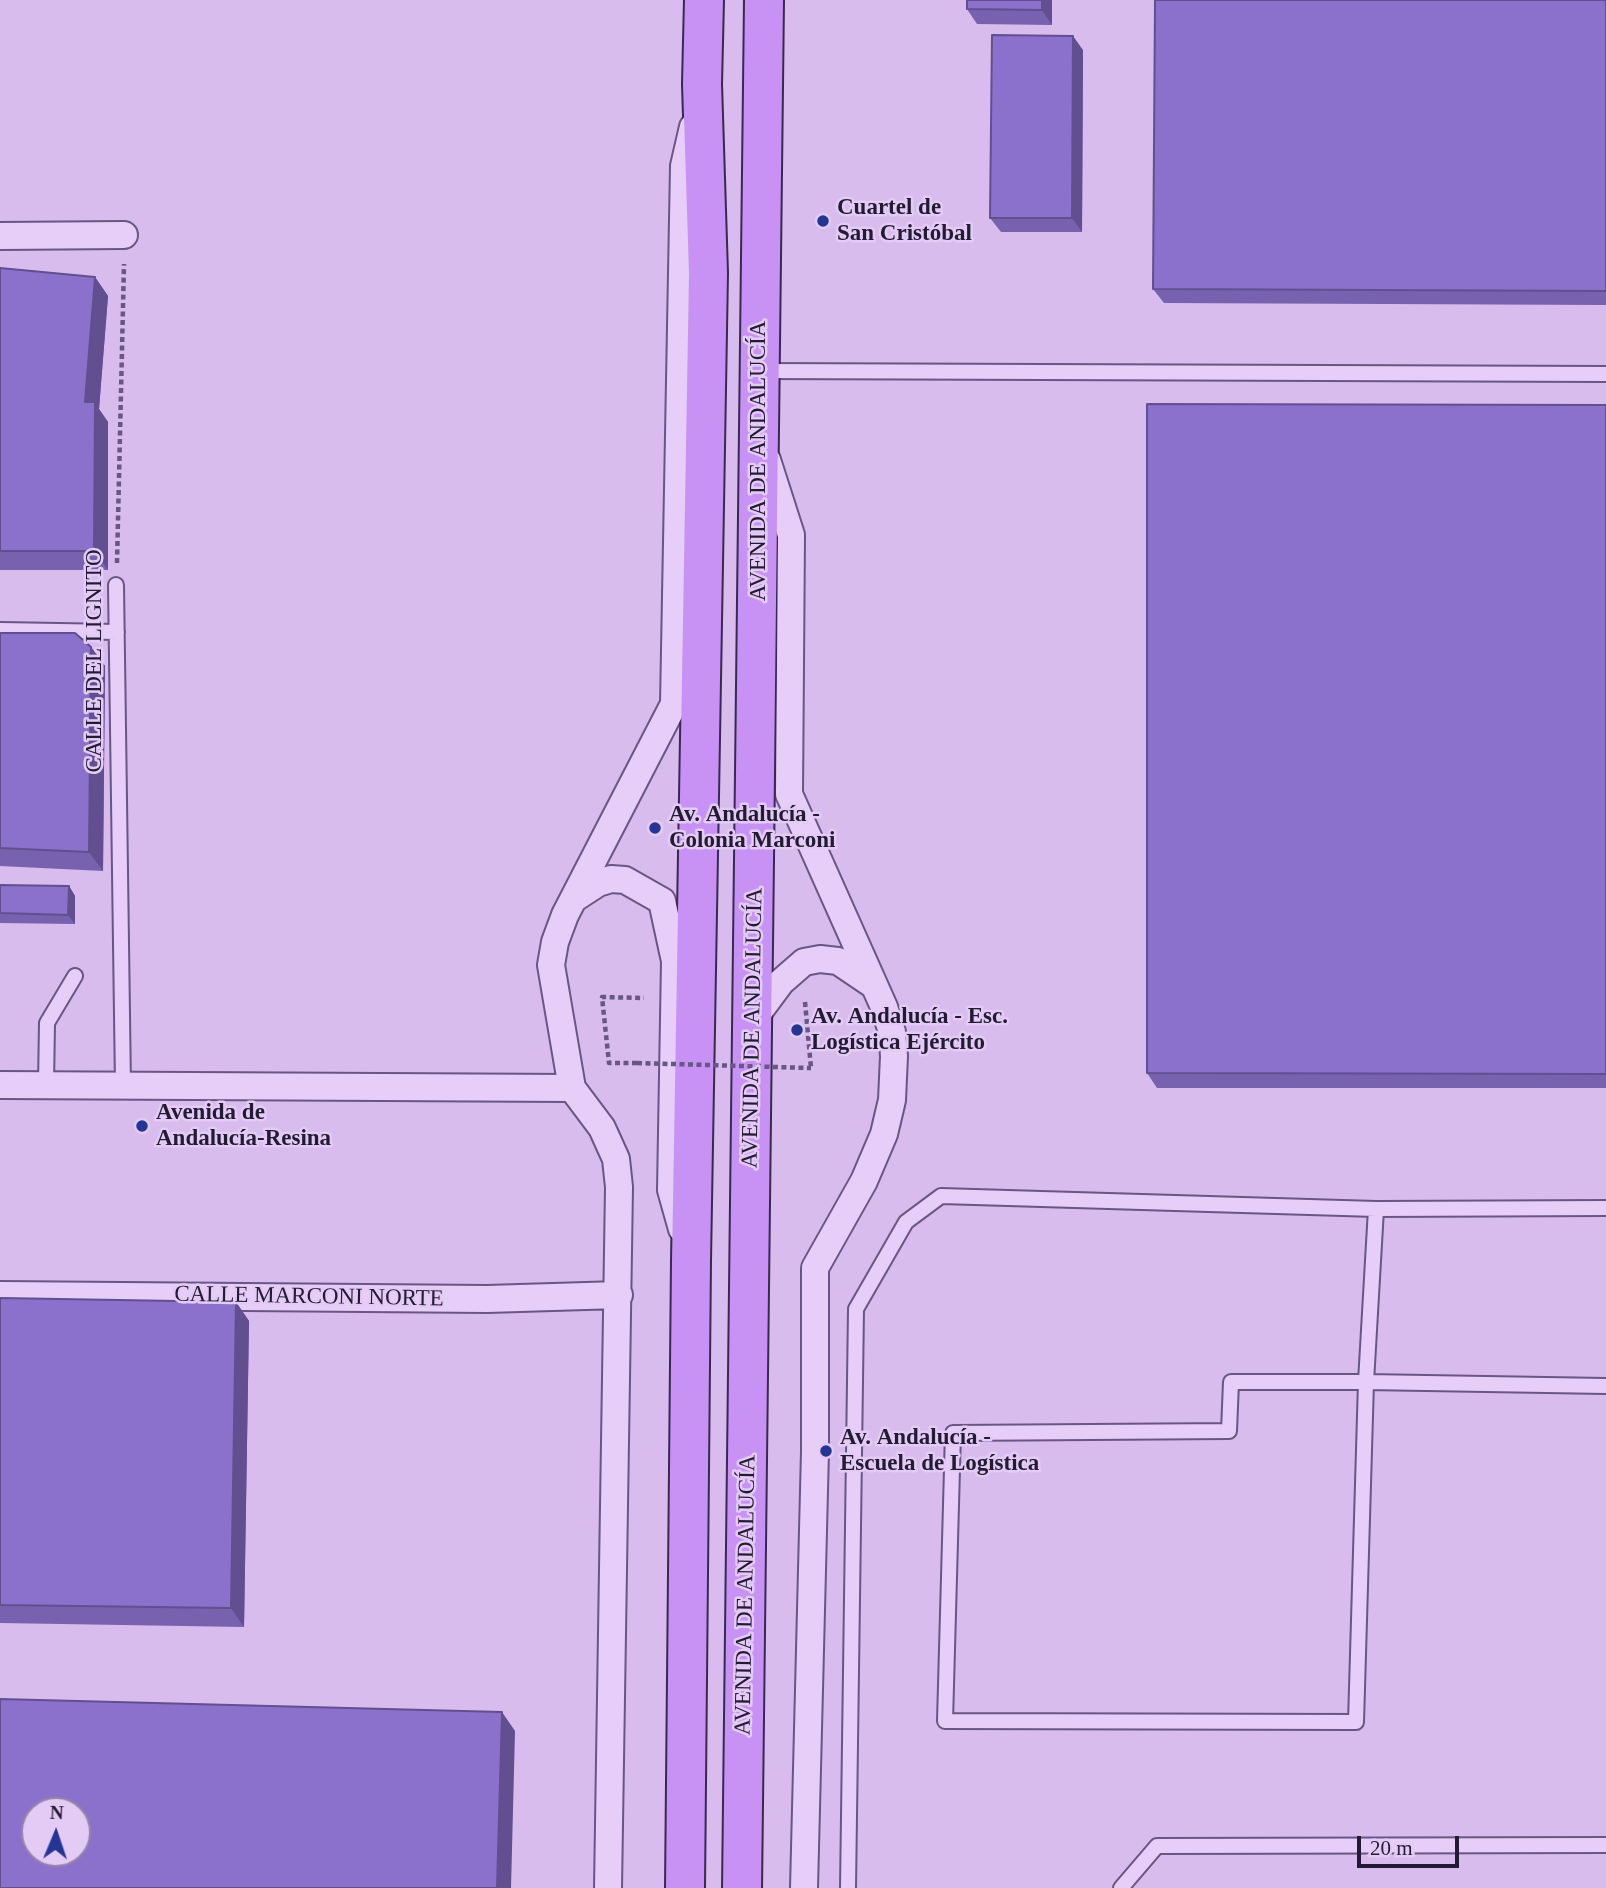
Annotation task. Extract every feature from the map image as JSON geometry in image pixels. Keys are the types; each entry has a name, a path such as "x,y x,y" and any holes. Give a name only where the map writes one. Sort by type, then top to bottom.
{"main road":[{"path":"685,1888 691,1260 708,273 702,84 704,0"},
{"name":"AVENIDA DE ANDALUCÍA","path":"742,1888 761,440 764,0"}],"street":[{"path":"608,1888 618,1295 616,1159 602,1128 572,1088 551,965 555,942 598,846 674,704 684,166 702,84"},
{"path":"0,236 124,236"},
{"path":"761,440 791,535 789,794 874,985 892,1032 892,1100 884,1134 864,1181 815,1268 815,1451 804,1888"},
{"path":"575,898 598,883 611,879 625,880 662,901 675,961 671,1190 691,1260"},
{"path":"752,1021 781,982 804,962 820,959 838,961 874,985"},
{"path":"0,1085 572,1088"},
{"name":"CALLE MARCONI NORTE","path":"0,1294 487,1299 618,1295"}],"lane":[{"path":"760,371 1606,374"},
{"name":"CALLE DEL LIGNITO","path":"116,585 123,1086"},
{"path":"0,630 117,632"},
{"path":"47,1085 47,1023 75,976"},
{"path":"848,1888 856,1309 906,1222 941,1196 1376,1209 1606,1208"},
{"path":"1376,1209 1366,1382 1356,1722 945,1721 953,1433 1229,1431 1231,1382 1366,1382 1606,1386"},
{"path":"1121,1888 1157,1846 1606,1844"}],"path":[{"name":"CALLE DEL LIGNITO","path":"116,585 124,236"},
{"path":"645,998 602,998 609,1063 811,1068 804,998"}],"building":[{"path":"967,0 1042,0 1042,10 967,9"},
{"path":"1155,0 1606,0 1606,291 1153,289"},
{"path":"992,35 1073,36 1072,218 990,218"},
{"path":"0,268 95,277 85,402 95,402 94,551 0,551"},
{"path":"1147,404 1606,405 1606,1074 1147,1073"},
{"path":"0,633 75,633 91,647 89,852 0,848"},
{"path":"0,885 69,886 68,915 0,913"},
{"path":"0,1298 236,1302 231,1608 0,1605"},
{"path":"0,1699 502,1712 497,1888 0,1888"}],"place":[{"name":"Cuartel de San Cristóbal","path":"823,221"},
{"name":"Av. Andalucía - Colonia Marconi","path":"655,828"},
{"name":"Av. Andalucía - Esc. Logística Ejército","path":"797,1030"},
{"name":"Avenida de Andalucía-Resina","path":"142,1126"},
{"name":"Av. Andalucía - Escuela de Logística","path":"826,1451"}]}
